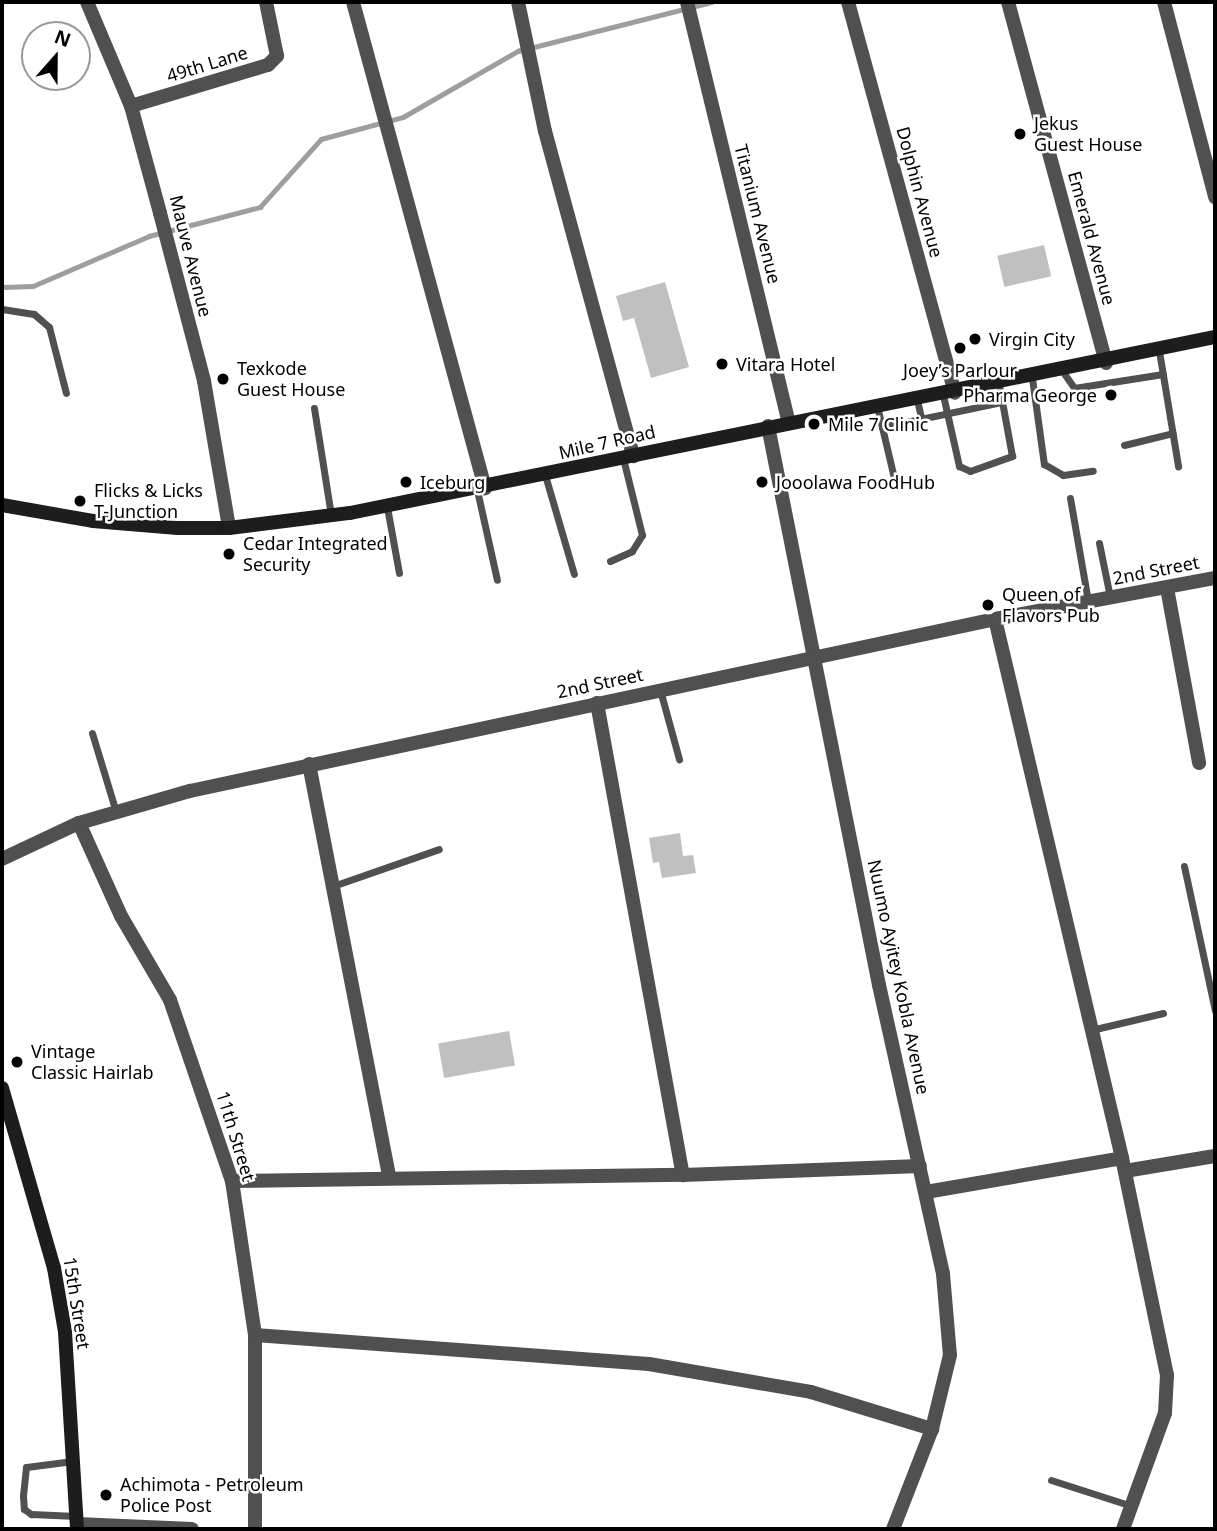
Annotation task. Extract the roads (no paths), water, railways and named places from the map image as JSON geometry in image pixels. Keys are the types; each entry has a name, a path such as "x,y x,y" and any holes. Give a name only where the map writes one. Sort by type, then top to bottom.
{"street":[{"name":"Mauve Avenue","path":"87,2 131,106 160,213 204,381 229,528"},
{"name":"49th Lane","path":"131,106 268,65 277,56 266,2"},
{"path":"353,2 481,489"},
{"path":"518,2 545,131 628,457"},
{"name":"Dolphin Avenue","path":"848,2 949,394"},
{"name":"Emerald Avenue","path":"1008,2 1106,363"},
{"path":"1164,2 1215,197"},
{"name":"Titanium Avenue","path":"688,9 788,421"},
{"name":"Mile 7 Road","path":"2,505 128,526 229,528 331,515 481,489 788,421 1063,372 1215,337"},
{"name":"Nuumo Ayitey Kobla Avenue","path":"768,426 878,985 943,1274 950,1355 932,1429 893,1529"},
{"name":"2nd Street","path":"2,859 79,823 309,764 995,619 1215,578"},
{"path":"1167,588 1199,762"},
{"path":"995,619 1090,1030 1124,1164 1168,1390 1132,1506 1128,1529"},
{"path":"597,703 682,1175"},
{"path":"309,764 389,1176"},
{"name":"11th Street","path":"79,823 121,916 170,1000 232,1181 255,1335 255,1529"},
{"name":"15th Street","path":"2,1088 54,1268 65,1332 77,1523"},
{"path":"926,1192 1124,1164 1215,1157"},
{"path":"232,1181 389,1176 682,1175 920,1166"},
{"path":"255,1335 649,1364 811,1392 932,1429"},
{"path":"77,1523 192,1529"}],"lane":[{"path":"2,309 34,314 49,327 66,393"},
{"path":"1159,351 1178,466"},
{"path":"1063,372 1074,388 1163,373"},
{"path":"1032,378 1044,464 1063,475 1093,471"},
{"path":"949,394 947,413 959,466 970,471 1012,456 999,384"},
{"path":"917,400 921,418"},
{"path":"882,427 1002,402"},
{"path":"877,406 894,478"},
{"path":"314,408 331,515"},
{"path":"1124,445 1172,433"},
{"path":"610,561 632,551 642,536 628,457"},
{"path":"545,475 574,574"},
{"path":"481,489 498,580"},
{"path":"1070,499 1088,602"},
{"path":"387,507 399,573"},
{"path":"1099,543 1111,598"},
{"path":"660,690 679,759"},
{"path":"92,733 116,812"},
{"path":"332,886 439,849"},
{"path":"1184,866 1215,1011"},
{"path":"1090,1030 1163,1013"},
{"path":"73,1461 26,1467 23,1496 24,1509 30,1514 77,1523"},
{"path":"1051,1480 1132,1506"}],"waterway":[{"path":"2,287 33,286 149,236 260,207 321,139 403,117 518,51 712,2"}],"place":[{"name":"Jekus Guest House","path":"1020,134"},
{"name":"Virgin City","path":"975,339"},
{"name":"Joey’s Parlour","path":"960,348"},
{"name":"Vitara Hotel","path":"722,364"},
{"name":"Texkode Guest House","path":"223,379"},
{"name":"Pharma George","path":"1111,395"},
{"name":"Mile 7 Clinic","path":"814,424"},
{"name":"Iceburg","path":"406,482"},
{"name":"Jooolawa FoodHub","path":"762,482"},
{"name":"Flicks & Licks T-Junction","path":"80,501"},
{"name":"Cedar Integrated Security","path":"229,554"},
{"name":"Queen of Flavors Pub","path":"988,605"},
{"name":"Vintage Classic Hairlab","path":"17,1062"},
{"name":"Achimota - Petroleum Police Post","path":"106,1495"}]}
